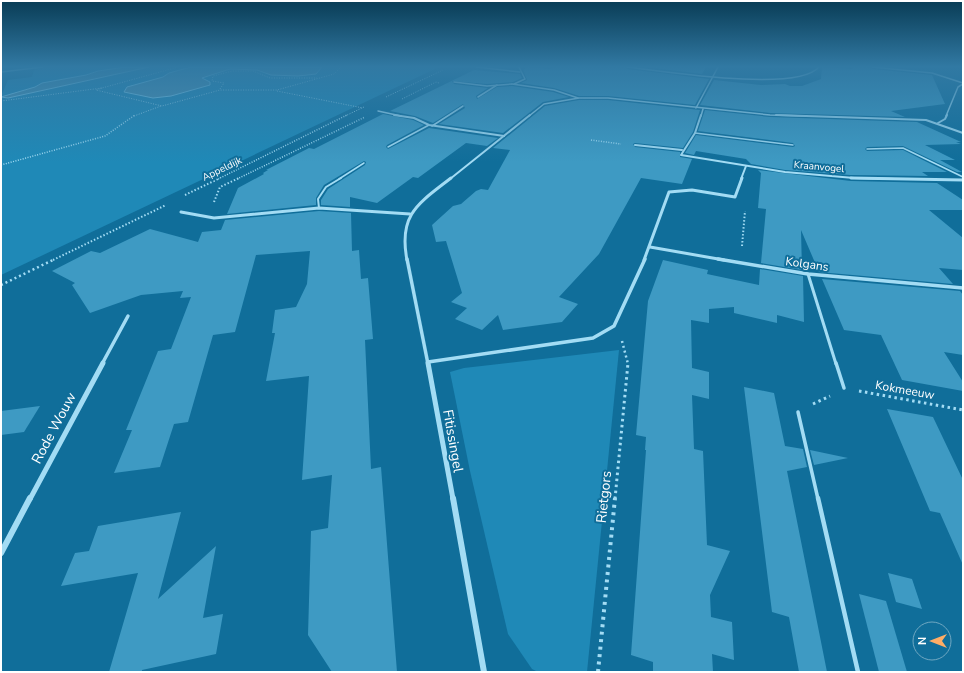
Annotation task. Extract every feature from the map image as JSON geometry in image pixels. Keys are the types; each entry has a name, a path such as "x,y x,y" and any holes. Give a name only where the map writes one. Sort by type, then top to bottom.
{"street":[{"name":"Fitissingel","path":"484,672 428,362 404,244 405,228 410,214 423,200 544,104 577,98"},
{"name":"Fitissingel","path":"597,98 624,99 703,109 770,115 916,120 938,123 963,133"},
{"path":"696,108 701,98"},
{"path":"938,123 945,120 953,98"},
{"path":"682,150 695,133 703,109"},
{"path":"378,111 386,114 414,118 431,125 504,136"},
{"name":"Kraanvogel","path":"635,145 682,150 681,155 688,158 785,172 854,178 963,178"},
{"path":"428,362 594,338 614,326 650,247 669,192 675,190 685,190 735,197 746,166"},
{"path":"181,212 214,218 320,208 410,214"},
{"name":"Kolgans","path":"650,247 808,274 963,288"},
{"name":"Rode Wouw","path":"1,553 128,316"}],"lane":[{"path":"388,148 464,106"},
{"name":"Kraanvogel","path":"695,133 793,145"},
{"name":"Kraanvogel","path":"867,149 903,148 963,178"},
{"path":"320,208 318,199 326,187 364,163"},
{"path":"808,274 844,388"},
{"path":"798,412 858,672"}],"path":[{"path":"1,101 21,98"},
{"path":"131,98 162,106"},
{"path":"1,165 105,136 137,114 190,98"},
{"path":"317,98 378,111"},
{"name":"Appeldijk","path":"208,217 220,187 403,98"},
{"name":"Appeldijk","path":"182,197 369,105"},
{"path":"591,140 635,145"},
{"path":"735,197 745,206 741,262"},
{"path":"1,285 168,204"},
{"name":"Rietgors","path":"598,672 628,360 614,326"},
{"path":"798,412 844,388"},
{"name":"Kokmeeuw","path":"844,388 963,410"}],"shaded area":[{"path":"1,98 373,98 1,275"},
{"path":"619,350 587,672 538,672 532,669 508,634 470,471 450,372 464,368"}],"building":[{"path":"416,98 562,98 543,102 503,133 439,124 465,108 463,104 433,123 415,116 390,111"},
{"path":"631,98 699,98 695,105"},
{"path":"704,98 942,98 945,104 891,111 905,117 770,113 700,105"},
{"path":"579,100 608,100 700,110 693,132 683,148 633,144 635,147 680,152 680,157 692,159 682,184 641,178 599,254 559,297 578,304 562,322 503,330 498,315 482,330 455,319 467,308 451,302 462,293 446,241 436,242 432,225 453,206 461,204 476,191 481,189 488,190 510,150 493,148 545,106"},
{"path":"705,110 770,117 917,122 961,142 956,142 961,144 925,145 955,160 940,160 962,172 957,172 903,146 867,147 865,149 867,151 903,150 947,172 922,172 928,176 850,175 785,170 751,164 746,159 696,151 694,155 685,153 696,135 793,147 795,146 793,143 698,131"},
{"path":"383,114 413,120 424,125 387,145 386,147 388,149 429,128 498,138 487,146 466,143 418,178 413,177 377,203 350,197 350,207 321,205 321,200 328,189 365,165 366,162 364,161 324,185 316,198 316,205 227,214 238,188 264,174 263,173 268,170 266,170 309,148 314,149"},
{"path":"758,170 851,181 937,183 963,200 963,210 929,210 963,238 963,270 939,268 953,284 819,272 801,230 802,270 761,263 766,209 758,208 761,173"},
{"path":"319,211 351,213 352,251 359,250 361,279 368,278 373,339 365,340 371,469 381,467 397,672 332,672 308,635 311,531 328,528 332,475 302,480 309,376 266,381 275,333 272,333 275,310 296,307 307,284 310,251 256,255 235,332 213,335 188,422 174,424 160,467 114,473 132,430 126,430 158,351 171,349 191,297 180,298 183,291 141,295 90,313 72,285 75,283 52,271 91,251 100,253 150,229 198,242 202,232 221,230 225,220"},
{"path":"663,260 708,270 707,274 759,285 760,269 803,276 804,322 777,315 777,323 734,313 734,307 709,309 709,323 691,320 692,368 709,372 709,399 692,395 694,449 703,451 707,545 730,551 710,595 711,617 732,622 734,660 712,654 713,672 653,672 653,662 631,655 646,450 646,437 636,435 648,301"},
{"path":"822,279 960,291 963,295 963,355 944,352 963,382 963,391 902,380 881,335 844,330"},
{"path":"744,387 774,393 785,446 803,449 807,467 787,471 827,672 799,672 789,617 772,612"},
{"path":"40,406 24,432 1,435 1,411"},
{"path":"887,409 933,417 963,480 963,565 940,513 930,511"},
{"path":"810,450 848,458 814,465"},
{"path":"181,512 158,599 216,546 203,618 223,614 216,654 142,670 142,672 109,672 138,573 61,586 75,553 89,551 98,526"},
{"path":"888,573 912,579 922,609 896,602"},
{"path":"859,594 886,601 907,672 879,672"}]}
